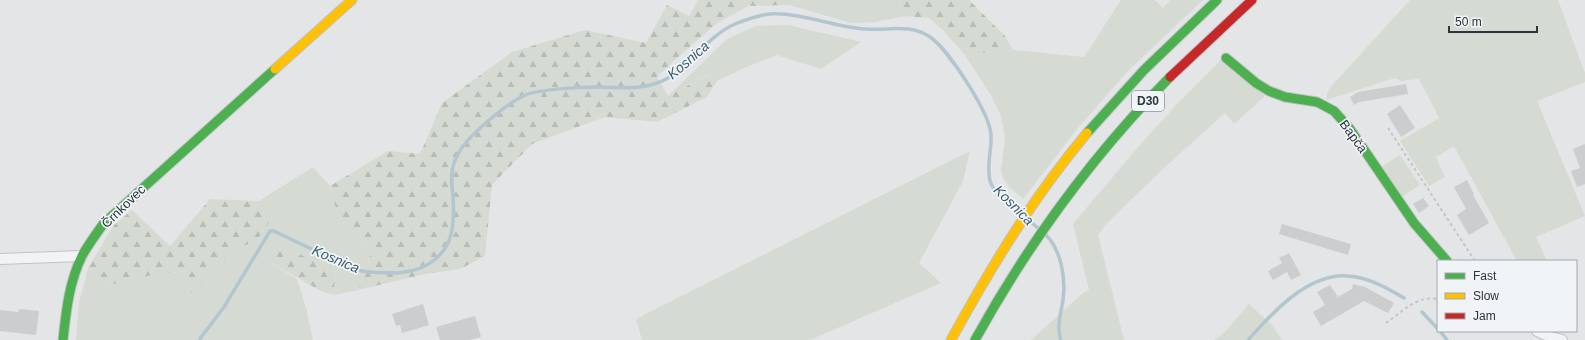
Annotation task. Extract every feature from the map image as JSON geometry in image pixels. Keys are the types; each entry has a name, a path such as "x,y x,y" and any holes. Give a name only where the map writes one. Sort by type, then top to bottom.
{"main road":[{"name":"Črnkovec","path":"62,340 70,289 77,267 87,246 104,223 171,161 352,0"},
{"name":"D30","path":"951,340 1008,240 1037,198 1084,137 1133,80 1217,0"},
{"name":"D30","path":"975,340 1026,253 1103,151 1150,98 1252,0"},
{"name":"Bapča","path":"1226,58 1257,83 1276,95 1318,102 1327,106 1340,116 1414,223 1446,260"}],"street":[{"path":"0,259 82,256"},
{"path":"1540,332 1562,340"}],"path":[{"path":"1388,128 1474,260"},
{"path":"1386,323 1419,300 1437,299"}],"green space":[{"path":"698,0 789,0 789,5 748,6 716,24 657,77 668,96 712,73 717,81 707,97 657,122 605,117 532,144 492,185 485,256 460,269 425,274 358,290 372,251 338,216 330,186 388,151 420,154 442,103 512,52 585,30 646,43 667,5 689,16"},
{"path":"789,0 898,0 905,16 875,22 851,23 789,5"},
{"path":"898,0 970,0 1005,36 1013,50 965,55 943,30 929,18 905,16"},
{"path":"1121,0 1155,0 1163,8 1170,0 1203,0 1127,72 1078,128 1023,199 1009,187 1003,178 1001,171 1005,138 1001,116 990,94 965,55 1013,50 1084,57"},
{"path":"1410,0 1558,0 1585,73 1585,82 1537,101 1585,216 1536,237 1547,260 1516,260 1454,146 1436,157 1445,177 1429,186 1400,141 1439,118 1419,79 1400,81 1395,78 1326,100 1328,90"},
{"path":"788,25 861,42 821,69 777,55 717,81 711,73 668,96 727,39 756,26"},
{"path":"1221,60 1265,96 1234,124 1225,113 1165,167 1106,224 1098,235 1124,340 1031,340 1083,293 1089,290 1073,224 1139,146 1179,102"},
{"path":"970,151 963,181 919,263 941,283 810,340 642,340 636,319"},
{"path":"1400,155 1420,185 1400,198 1380,168"},
{"path":"313,167 330,186 338,216 372,251 358,290 333,295 336,272 266,260 297,279 306,308 313,340 76,340 79,303 88,268 110,285 156,274 188,271 191,292 241,247 256,241 275,214 259,201"},
{"path":"210,199 259,201 275,214 256,241 241,247 191,293 188,271 156,274 110,285 88,268 114,225 132,210 170,246"},
{"path":"274,242 336,272 333,295 319,290 266,260"},
{"path":"1249,304 1271,324 1282,340 1214,340 1225,332"}],"building":[{"path":"1406,84 1408,94 1359,102 1354,105 1350,97 1358,92"},
{"path":"1400,105 1415,128 1401,137 1387,114"},
{"path":"1585,144 1585,184 1577,187 1571,171 1580,168 1573,149"},
{"path":"1467,180 1474,194 1473,195 1489,223 1469,235 1457,215 1466,209 1454,187"},
{"path":"1423,198 1429,206 1419,213 1413,204"},
{"path":"1282,224 1351,244 1348,255 1279,234"},
{"path":"1289,253 1301,275 1291,280 1287,272 1273,280 1268,271 1282,263 1279,258"},
{"path":"1353,284 1365,287 1394,303 1388,313 1364,301 1321,326 1313,312 1325,305 1317,292 1330,285 1338,297 1352,289"},
{"path":"423,304 429,325 402,333 400,325 396,326 392,314"},
{"path":"19,309 39,311 36,335 0,331 0,310 18,312"},
{"path":"475,316 481,337 469,340 440,340 436,327"}],"waterway":[{"name":"Kosnica","path":"199,340 224,307 270,231 274,231 362,271 376,273 398,273 420,268 433,261 440,255 450,239 453,220 452,172 458,154 474,133 505,107 523,96 538,92 581,87 634,88 654,84 666,79 676,72 724,30 743,21 770,14 805,17 853,28 898,28 914,30 930,37 938,44 957,67 984,112 991,135 989,164 990,181 999,195 1021,214"},
{"name":"Kosnica","path":"1027,219 1038,228"},
{"name":"Kosnica","path":"1046,235 1059,256 1063,274 1064,292 1059,325 1061,340"},
{"name":"Kosnica","path":"1248,340 1268,318 1292,297 1319,281 1333,277 1348,276 1363,278 1404,298"},
{"name":"Kosnica","path":"1422,312 1437,328"},
{"name":"Kosnica","path":"1441,332 1447,340"}],"traffic: fast":[{"path":"1087,133 1144,70 1217,0"},
{"path":"1226,58 1256,83 1269,91 1285,97 1317,102 1334,111 1350,129 1414,223 1446,260"},
{"path":"63,340 67,308 74,276 82,256 104,223 275,69"},
{"path":"975,340 1017,269 1088,169 1114,138 1170,77"}],"traffic: slow":[{"path":"275,69 352,0"},
{"path":"951,340 998,259 1031,207 1087,133"}],"traffic: jam":[{"path":"1170,77 1252,0"}]}
